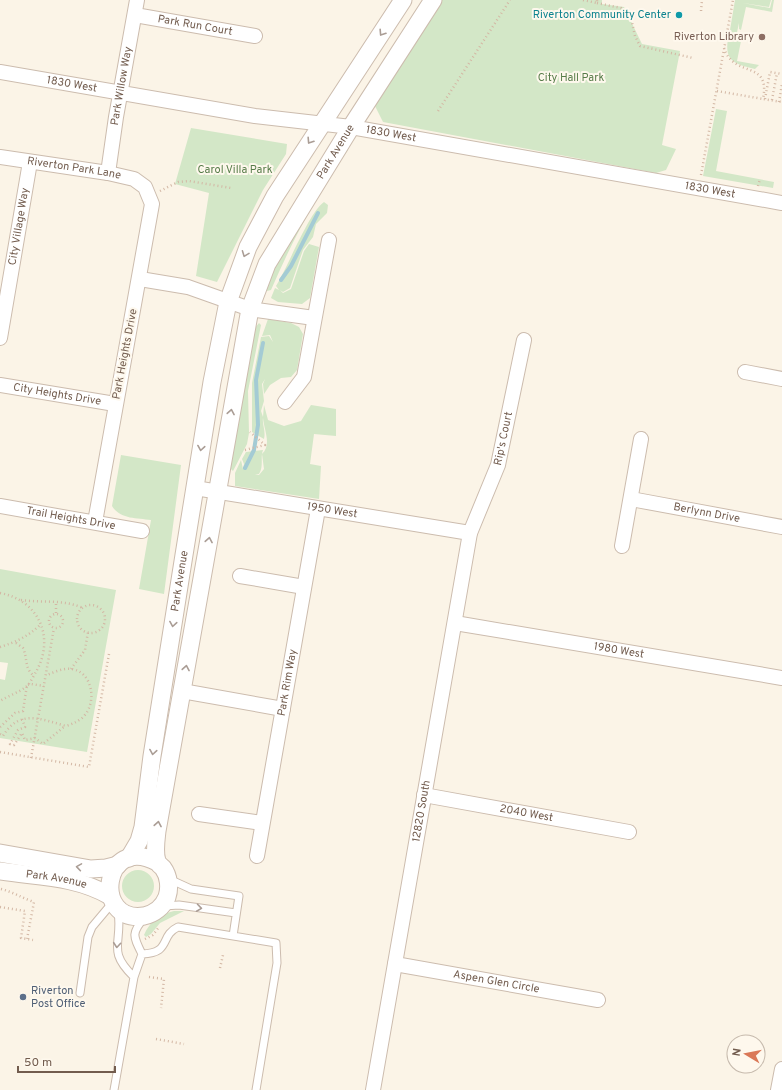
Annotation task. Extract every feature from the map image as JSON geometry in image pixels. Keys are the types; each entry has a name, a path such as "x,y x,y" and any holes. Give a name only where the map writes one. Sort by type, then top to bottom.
{"street":[{"name":"Park Willow Way","path":"108,173 137,0"},
{"name":"Park Avenue","path":"113,902 109,879 139,841 143,827 152,756 212,382 228,302 248,248 275,196 403,0"},
{"name":"Park Avenue","path":"168,878 157,862 155,844 250,309 267,264 351,127 433,0"},
{"name":"Park Run Court","path":"135,15 255,36"},
{"name":"1830 West","path":"0,72 255,116 351,127 782,202"},
{"name":"Riverton Park Lane","path":"0,157 108,173 134,179 145,187"},
{"name":"City Village Way","path":"0,338 30,162"},
{"name":"Park Heights Drive","path":"95,522 115,404 140,278 152,204 145,187"},
{"path":"285,402 304,378 329,240"},
{"path":"140,278 188,287 250,309 314,318"},
{"name":"Rip's Court","path":"470,533 498,466 524,340"},
{"path":"745,372 782,379"},
{"name":"City Heights Drive","path":"0,384 115,404"},
{"path":"622,546 642,439"},
{"name":"1950 West","path":"195,488 217,493 470,533"},
{"name":"Berlynn Drive","path":"631,499 782,527"},
{"name":"Trail Heights Drive","path":"0,506 142,531"},
{"name":"Park Rim Way","path":"257,856 318,509"},
{"name":"12820 South","path":"373,1090 470,533"},
{"path":"240,576 304,587"},
{"name":"1980 West","path":"455,623 782,678"},
{"path":"182,691 283,709"},
{"name":"2040 West","path":"424,795 629,832"},
{"path":"199,814 262,823"},
{"name":"Park Avenue","path":"0,853 91,869 106,868 139,856 157,862"},
{"name":"Park Avenue","path":"0,871 76,881 97,888 130,916 146,916"},
{"path":"146,916 162,906 168,892 168,878"},
{"name":"Aspen Glen Circle","path":"395,964 598,1000"},
{"path":"778,1090 782,1069"}],"lane":[{"path":"168,878 191,890 239,896 233,936"},
{"path":"113,902 120,923 117,952 122,966 134,977"},
{"path":"80,993 88,937 92,927 113,902"},
{"path":"162,906 179,905 236,913"},
{"path":"114,1090 134,977 142,954 135,942 135,938 139,924 146,916"},
{"path":"142,954 154,953 162,949 168,935 178,927 276,943 277,963 256,1090"}],"path":[{"path":"438,111 510,0"},
{"path":"582,0 597,1 621,8 631,18 634,36 640,46 693,58"},
{"path":"701,11 702,0"},
{"path":"701,178 733,0"},
{"path":"726,38 738,39"},
{"path":"724,48 727,56 734,64 754,71 760,76 764,90 764,99"},
{"path":"764,99 770,72 782,74"},
{"path":"772,100 777,73"},
{"path":"716,91 780,102 782,84"},
{"path":"758,188 760,179"},
{"path":"159,192 178,182 189,181 231,188"},
{"path":"245,450 265,446 250,432"},
{"path":"0,593 21,600 43,603 72,603 83,608"},
{"path":"0,727 15,713 23,711 27,686 42,662 45,645 44,631 41,624 21,600"},
{"path":"56,602 56,614"},
{"path":"87,606 96,606 105,617 105,621 100,629 88,632 78,624 78,615 83,608 87,606"},
{"path":"54,628 49,623 49,619 52,615 56,614"},
{"path":"54,628 61,626 63,621 62,617 56,614"},
{"path":"0,647 16,643 32,633 41,624"},
{"path":"32,758 54,628"},
{"path":"71,669 85,650 88,632"},
{"path":"16,643 23,648 28,672 34,676"},
{"path":"45,645 52,646"},
{"path":"0,752 89,767 109,654"},
{"path":"22,719 25,727 18,730 10,744 14,745 22,733 25,740 35,738 43,744 66,726 83,717 89,708 92,696 90,682 83,674 71,669 47,675"},
{"path":"0,700 31,684 44,686"},
{"path":"0,697 6,697"},
{"path":"0,734 3,736 8,728 22,719 39,718 66,726"},
{"path":"1,889 11,891 22,898 34,902 28,939"},
{"path":"0,907 25,911 21,938 33,940"},
{"path":"220,968 223,955"},
{"path":"149,977 164,979 161,1008"},
{"path":"156,1039 184,1044"}],"green space":[{"name":"City Hall Park","path":"440,0 602,0 602,4 624,7 642,44 680,51 662,145 676,149 666,170 656,173 383,122 374,104"},
{"path":"735,0 771,0 769,7 743,3 770,8 772,0 774,0 772,12 746,7 741,30 739,29 739,23 736,37 729,36"},
{"path":"728,39 741,41 737,61 759,65 755,69 733,61 728,53"},
{"path":"716,109 727,111 716,171 774,182 773,188 703,176"},
{"name":"Carol Villa Park","path":"191,128 287,144 286,154 263,190 217,282 196,276 209,193 175,184"},
{"path":"348,150 306,218 271,290 267,291 267,285 287,240 344,151"},
{"path":"324,202 328,205 327,213 316,224 313,237 303,250 290,288 283,292 280,290 283,293 291,289 304,251 309,244 319,247 310,298 302,304 278,302 271,298 275,288 279,290 276,286 298,241 318,208"},
{"path":"268,319 291,323 299,327 303,334 297,370 291,377 281,378 270,385 264,394 263,384 265,379 262,384 264,401 261,411 263,417 264,405 268,420 284,426 301,421 311,405 336,409 336,436 314,434 310,464 321,466 319,499 235,486 235,473 241,460 243,469 244,464 242,459 246,452 263,450 262,454 267,446 267,437 263,418 265,433 264,439 252,432 252,383 261,337 269,336 273,342 270,335 262,336","holes":["262,454 264,469 259,475 255,475 259,474 262,465"]},
{"path":"259,323 261,325 248,391 249,433 247,444 233,471 230,468 254,329"},
{"path":"121,455 181,465 164,594 139,589 151,520 124,516 112,506"},
{"path":"0,569 116,590 87,752 0,738 0,679 5,680 8,663 0,662"},
{"path":"138,870 149,875 154,886 149,897 138,902 127,897 122,886 127,875"},
{"path":"174,911 184,911 160,923 151,934 146,937 144,935 152,922 164,914"}],"waterway":[{"path":"281,280 291,266 318,213"},
{"path":"245,468 254,450 258,425 256,380 263,343"}],"place":[{"name":"Riverton Community Center","path":"679,15"},
{"name":"Riverton Library","path":"762,37"},
{"name":"Riverton Post Office","path":"23,997"}]}
